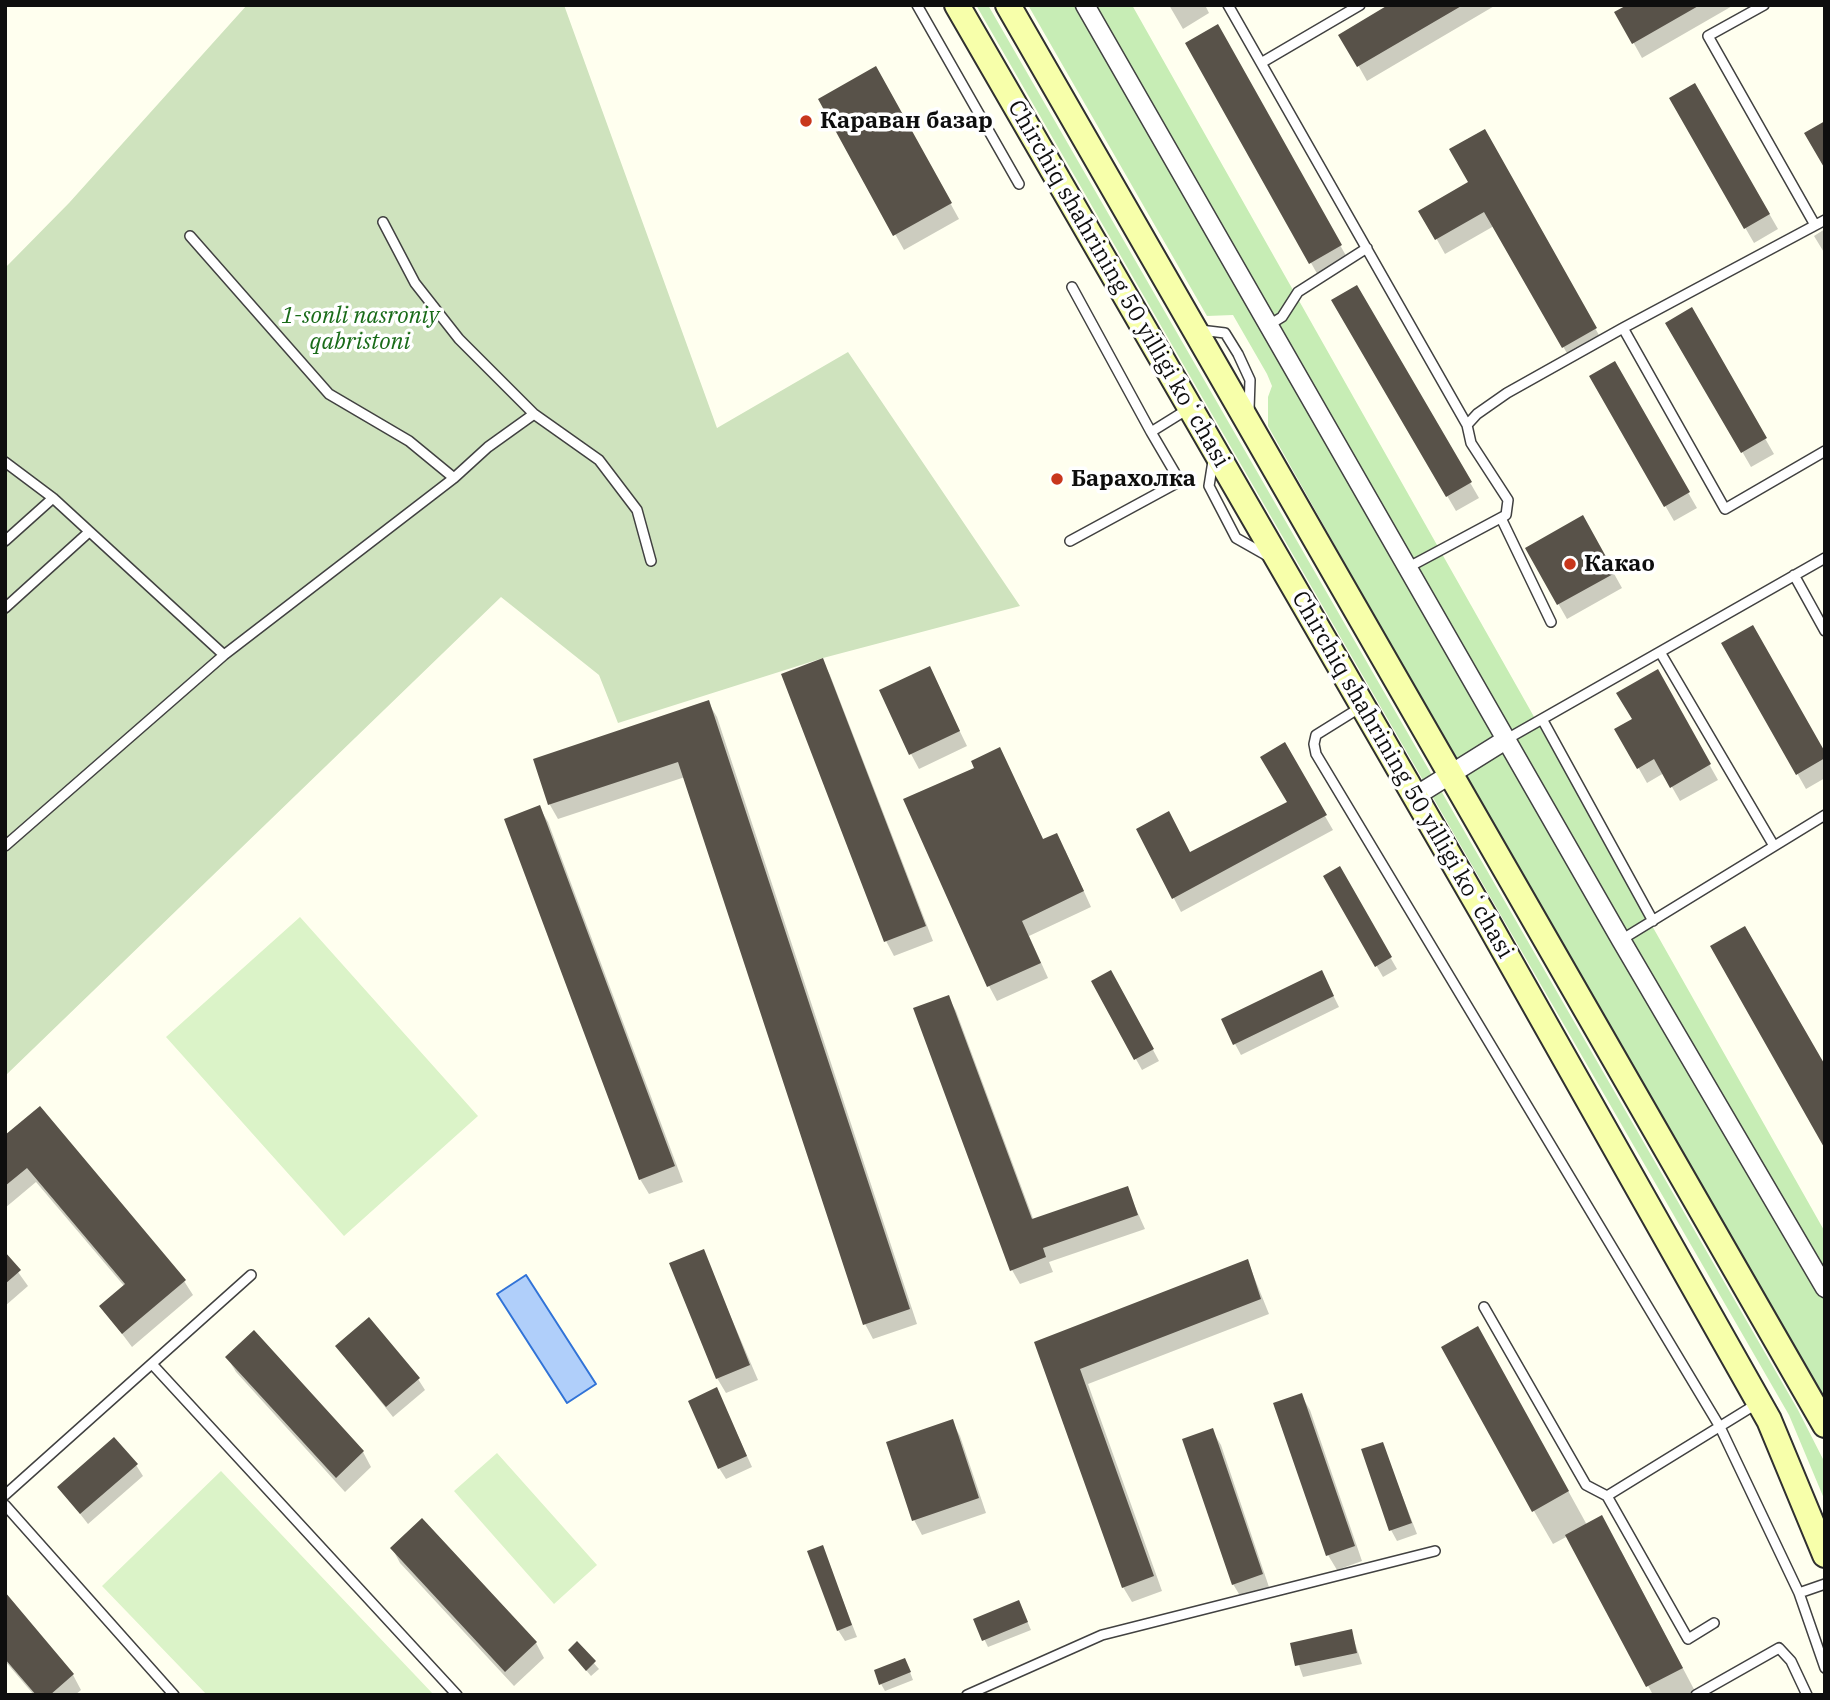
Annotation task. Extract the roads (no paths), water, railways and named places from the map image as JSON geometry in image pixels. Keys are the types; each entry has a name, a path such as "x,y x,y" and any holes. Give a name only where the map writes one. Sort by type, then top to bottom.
{"main road":[{"name":"Chirchiq shahrining 50 yilligi koʻchasi","path":"957,5 1759,1402 1825,1555"},
{"name":"Chirchiq shahrining 50 yilligi koʻchasi","path":"1008,5 1825,1424"}],"street":[{"path":"1085,5 1621,940 1825,1288"},
{"path":"1414,797 1507,739"}],"lane":[{"path":"917,5 1019,184"},
{"path":"1228,5 1467,425 1471,443 1507,500 1509,508 1501,518 1407,568"},
{"path":"1261,63 1360,5"},
{"path":"1764,5 1708,36 1815,225"},
{"path":"1467,425 1477,414 1507,393 1825,220"},
{"path":"383,222 415,283 460,339 534,414 599,460 637,510 651,561"},
{"path":"190,236 328,394 409,441 454,478"},
{"path":"1269,325 1282,317 1298,292 1367,248"},
{"path":"1070,541 1175,484 1175,473 1072,286"},
{"path":"1623,328 1725,509 1825,451"},
{"path":"1151,432 1189,408"},
{"path":"5,846 225,655 454,478 488,447 534,414"},
{"path":"5,462 53,498 225,655"},
{"path":"5,541 53,498"},
{"path":"1501,518 1551,622"},
{"path":"5,608 89,532"},
{"path":"1507,739 1825,558"},
{"path":"1794,575 1825,631"},
{"path":"1660,652 1774,846"},
{"path":"1361,707 1316,736 1316,754 1720,1427 1799,1593 1825,1668"},
{"path":"1542,719 1653,921"},
{"path":"1621,940 1825,815"},
{"path":"5,1494 251,1275"},
{"path":"1484,1307 1586,1485 1607,1496 1688,1639 1714,1623"},
{"path":"152,1364 457,1695"},
{"path":"1607,1496 1759,1402"},
{"path":"5,1505 174,1695"},
{"path":"967,1695 1102,1635 1435,1551"},
{"path":"1799,1593 1825,1584"},
{"path":"1696,1695 1779,1648 1791,1661 1807,1695"}],"water":[{"path":"526,1275 596,1384 567,1403 497,1294"}],"place":[{"name":"Караван базар","path":"806,121"},
{"name":"Барахолка","path":"1057,479"},
{"name":"Какао","path":"1570,564"}],"park label":[{"name":"1-sonli nasroniy qabristoni","path":"360,329"}]}
